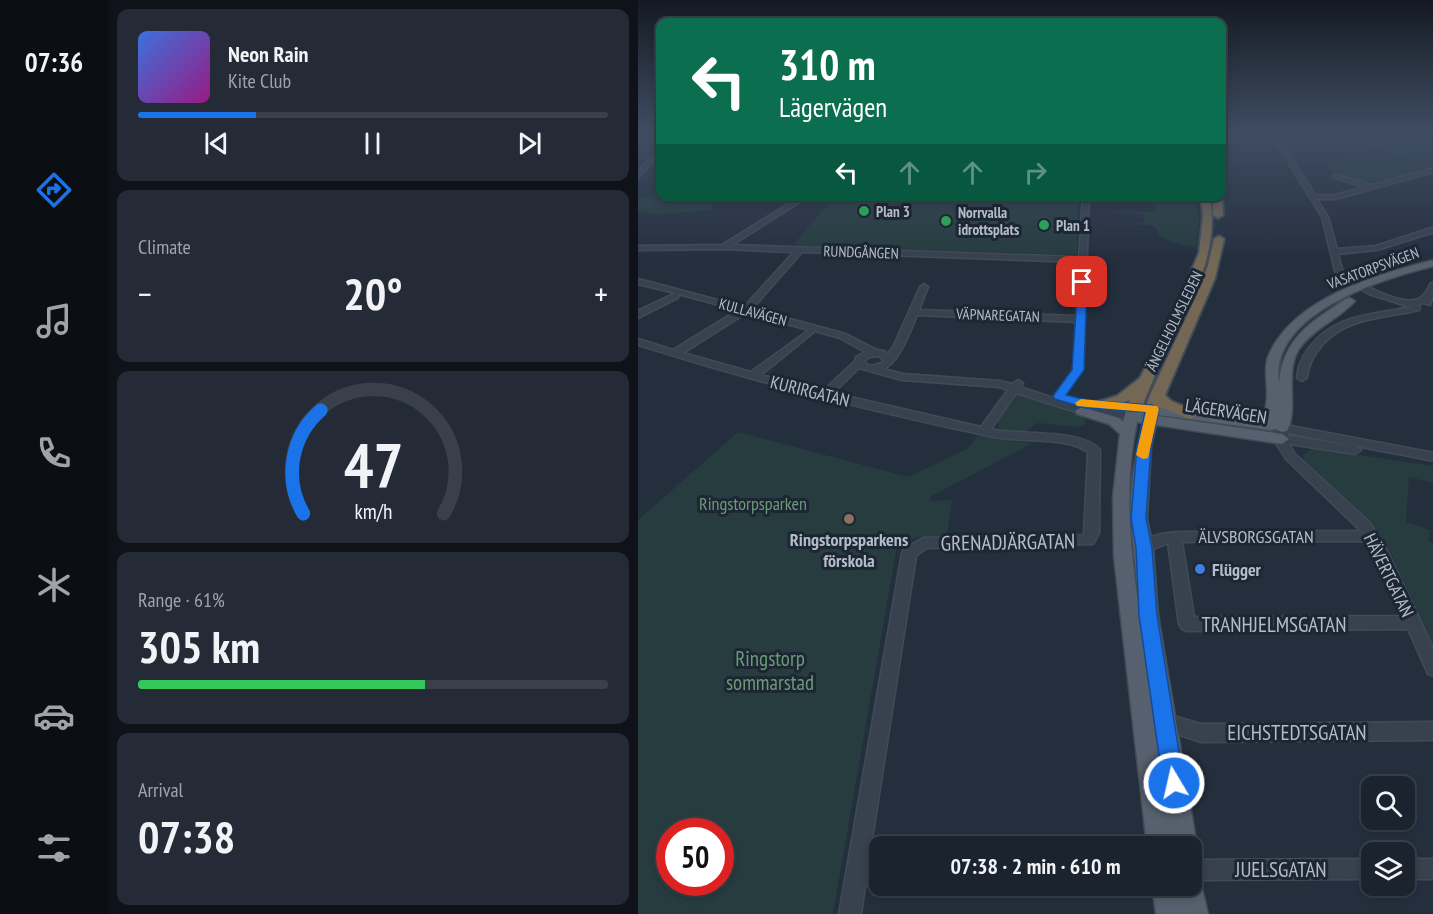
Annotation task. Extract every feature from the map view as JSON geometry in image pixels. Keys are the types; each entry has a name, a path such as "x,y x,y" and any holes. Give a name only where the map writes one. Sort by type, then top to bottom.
{"highway":[{"path":"1200,201 1204,218 1202,266"},
{"name":"ÄNGELHOLMSLEDEN","path":"1130,419 1147,375 1202,266 1209,225 1206,201"},
{"name":"ÄNGELHOLMSLEDEN","path":"1153,408 1211,273 1218,249 1217,201"},
{"path":"1103,405 1122,399 1147,375"},
{"path":"1153,408 1166,404 1190,414"}],"main road":[{"name":"VASATORPSVÄGEN","path":"1273,431 1274,385 1271,380 1278,350 1290,332 1326,303 1433,263"},
{"name":"VASATORPSVÄGEN","path":"1273,431 1293,349 1307,333 1335,310 1367,289 1433,270"},
{"path":"1244,421 1258,416 1263,411 1271,380"},
{"name":"LÄGERVÄGEN","path":"1130,419 1153,408 1174,423 1273,431"},
{"path":"1153,408 1144,447 1139,518 1160,542 1148,615 1182,836"},
{"path":"1082,411 1114,421 1130,419 1120,475 1120,533 1159,836"},
{"name":"LÄGERVÄGEN","path":"1190,414 1244,421 1273,431"},
{"path":"1144,447 1160,428 1174,423"},
{"path":"1167,896 1169,914"},
{"path":"1192,896 1195,914"}],"street":[{"path":"1300,176 1325,217 1339,273 1374,295 1409,307"},
{"path":"1334,176 1372,187"},
{"path":"1314,197 1335,197 1415,176"},
{"path":"724,247 798,201"},
{"path":"1059,396 1078,370 1086,201"},
{"path":"1333,252 1377,248 1433,229"},
{"name":"RUNDGÅNGEN","path":"638,248 724,247 1083,260"},
{"path":"674,354 742,312 800,250"},
{"name":"KULLAVÄGEN","path":"638,283 842,341 872,359"},
{"name":"KULLAVÄGEN","path":"638,283 675,296 843,336 872,359"},
{"path":"824,395 847,373 899,346 924,287"},
{"path":"1302,378 1305,361 1320,341 1336,326 1358,318 1425,305 1433,287"},
{"path":"638,315 675,296"},
{"path":"1391,301 1392,313"},
{"name":"VÄPNAREGATAN","path":"914,312 1081,319"},
{"path":"752,376 811,332"},
{"name":"KURIRGATAN","path":"638,342 824,395 984,431"},
{"name":"LÄGERVÄGEN","path":"872,359 902,377 1016,386 1074,402 1103,405 1130,419"},
{"path":"984,431 1016,386"},
{"name":"LÄGERVÄGEN","path":"1016,386 1082,411"},
{"name":"GRENADJÄRGATAN","path":"850,914 909,553 923,543 1085,542 1092,536 1094,454 1090,446 1071,441 1007,436 984,431"},
{"path":"1273,431 1291,462 1322,487"},
{"name":"LÄGERVÄGEN","path":"1273,431 1318,444 1402,457 1433,458"},
{"name":"LÄGERVÄGEN","path":"1273,431 1433,458"},
{"name":"HÄVERTGATAN","path":"1273,431 1290,456 1357,519 1371,536 1382,554 1433,669"},
{"path":"1306,469 1298,455 1310,445 1318,444"},
{"name":"ÄLVSBORGSGATAN","path":"1160,542 1371,536"},
{"name":"TRANHJELMSGATAN","path":"1160,542 1187,624 1412,622"},
{"name":"EICHSTEDTSGATAN","path":"1163,721 1201,733 1433,731"},
{"name":"JUELSGATAN","path":"1202,870 1361,869"},
{"path":"1415,869 1433,869"},
{"path":"856,876 869,875"}],"green space":[{"path":"1340,176 1408,176 1379,181 1351,180"},
{"path":"656,194 656,201 715,201 710,210 653,215 638,211 638,197 646,198"},
{"name":"Norrvalla idrottsplats","path":"831,201 1078,201 1077,255 799,246 799,244 794,244"},
{"path":"1144,201 1195,201 1199,218 1197,247 1182,245 1159,236 1158,230 1151,225 1099,224 1144,223 1143,214 1098,211 1156,212 1156,208"},
{"path":"1020,394 1086,418 1084,425 1076,427 1037,423 1023,434 998,428 998,424 995,423 1014,395"},
{"name":"Ringstorp sommarstad","path":"738,432 908,477 967,449 979,434 999,440 1033,443 930,497 930,501 952,500 947,537 917,537 897,546 833,914 638,914 638,520"},
{"path":"1313,448 1433,466 1433,483 1409,477 1406,522 1430,530 1429,542 1433,543 1433,644 1390,551 1372,524 1304,460 1303,455"}],"slow traffic":[{"path":"1081,403 1152,409 1143,455"}],"place":[{"name":"Plan 3","path":"864,211"},
{"name":"Norrvalla idrottsplats","path":"946,221"},
{"name":"Plan 1","path":"1044,225"},
{"name":"Ringstorpsparkens förskola","path":"849,519"},
{"name":"Flügger","path":"1200,569"}],"route":[{"path":"1082,282 1078,370 1076,376 1059,396 1085,404 1152,409 1144,447 1139,518 1144,548 1148,615 1174,783"}],"park label":[{"name":"Ringstorpsparken","path":"753,503"}]}
